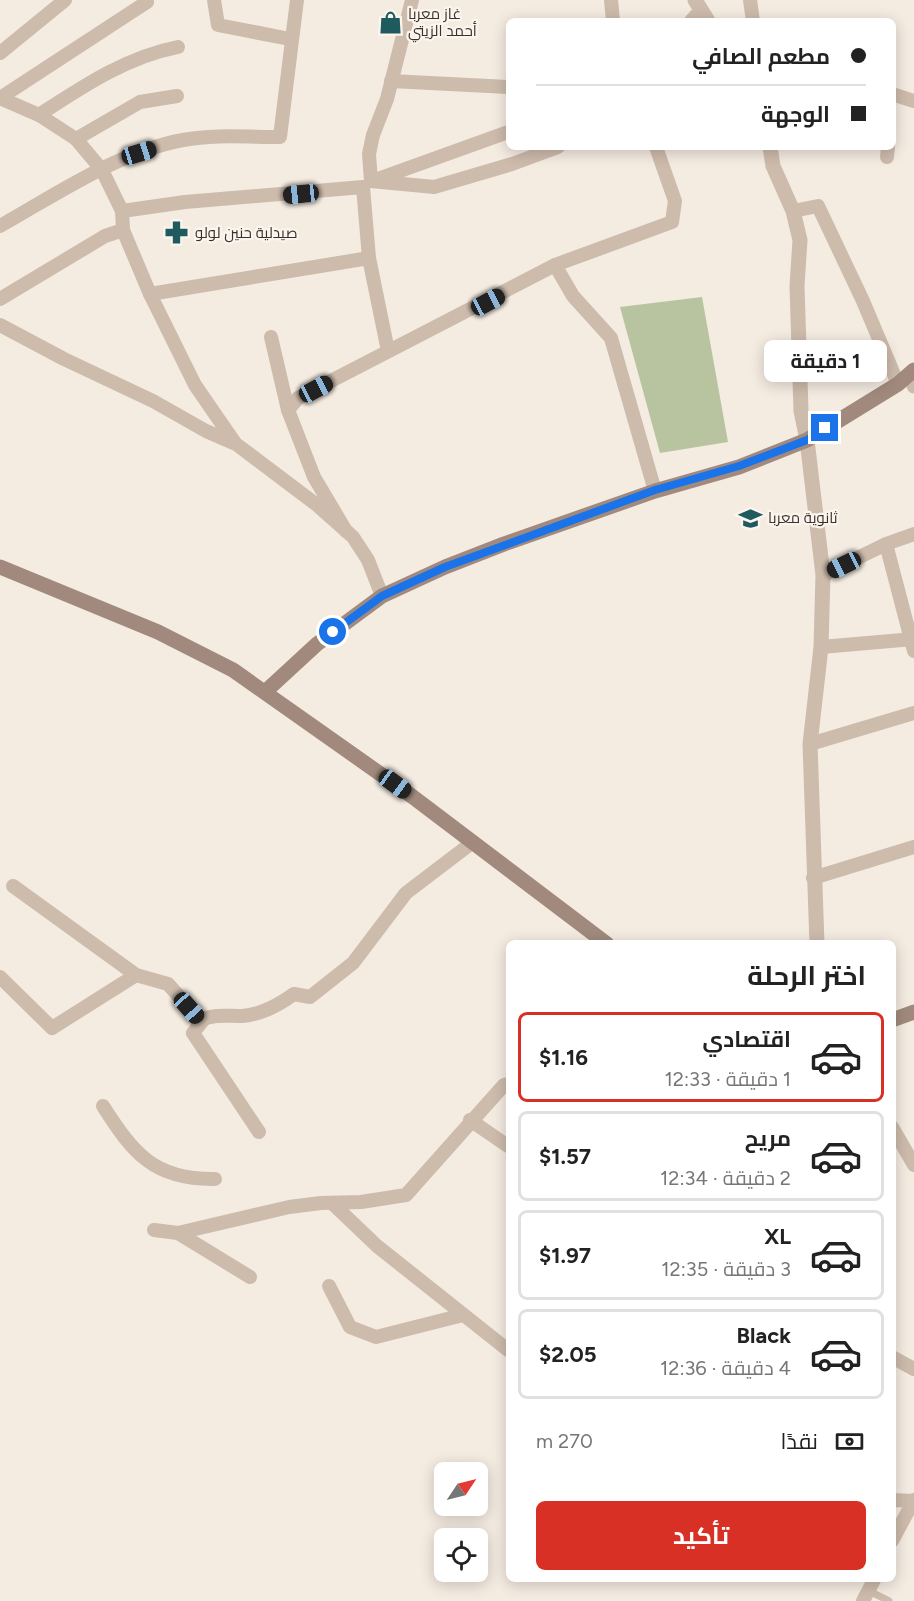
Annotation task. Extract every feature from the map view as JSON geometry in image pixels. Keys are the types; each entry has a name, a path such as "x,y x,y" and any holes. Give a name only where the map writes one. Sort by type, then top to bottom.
{"main road":[{"path":"266,691 317,644 382,596 445,567 655,490 739,466 807,440 909,378"},
{"path":"0,567 158,632 233,670 266,691 473,842 602,940"},
{"path":"896,1019 914,1012"}],"street":[{"path":"0,53 65,0"},
{"path":"214,0 218,25 290,39"},
{"path":"0,226 102,170 139,153 183,140 280,137 290,39 297,0"},
{"path":"388,351 369,258 367,184 369,154 412,0"},
{"path":"611,0 613,18"},
{"path":"750,0 753,18"},
{"path":"0,98 147,2"},
{"path":"39,115 83,87 148,53 178,47"},
{"path":"391,81 506,87"},
{"path":"896,95 914,101"},
{"path":"76,139 140,102 177,96"},
{"path":"0,98 39,115 76,139 102,170 122,211 123,230 150,294 195,385 236,444"},
{"path":"367,184 506,133"},
{"path":"122,211 185,202 281,196 367,184 434,187 512,164 550,150"},
{"path":"288,410 298,398 555,265 672,222 675,201 657,150"},
{"path":"770,150 773,166 793,211 800,240 797,286 801,411 807,440 823,575 821,647 810,744 817,940"},
{"path":"793,211 818,206 863,301 909,378"},
{"path":"0,299 105,236 123,230"},
{"path":"150,294 369,258"},
{"path":"555,265 573,296 611,338 655,490"},
{"path":"0,325 63,359 153,401 206,431 236,444 317,505 354,537 368,560 382,596"},
{"path":"271,337 288,410 314,477 346,531"},
{"path":"823,575 886,544 914,534"},
{"path":"821,647 913,643 886,544"},
{"path":"810,744 914,713"},
{"path":"13,886 136,975 168,984 200,1020 226,1014 244,1016 279,1005 294,994 310,997 353,963 406,893 473,842"},
{"path":"813,878 914,846"},
{"path":"0,977 52,1028 136,975"},
{"path":"205,1018 193,1033 258,1132"},
{"path":"154,1230 178,1233 289,1207 406,1195 470,1120 506,1084"},
{"path":"104,1106 127,1144 155,1167 194,1179 215,1179"},
{"path":"470,1120 506,1145"},
{"path":"896,1133 912,1157"},
{"path":"333,1204 377,1246 506,1348"},
{"path":"178,1233 250,1277"},
{"path":"329,1286 350,1327 376,1337 463,1315"},
{"path":"896,1360 914,1369"},
{"path":"896,1500 914,1500 896,1534"}],"lane":[{"path":"868,1590 888,1601"}],"green space":[{"path":"702,297 728,442 660,453 620,307"}],"place":[{"name":"غاز معربا أحمد الزيتي","path":"390,23"},
{"name":"صيدلية حنين لولو","path":"177,233"},
{"name":"ثانوية معربا","path":"750,518"}],"route":[{"path":"333,632 382,596 445,567 655,490 739,466 807,440 825,428"}]}
